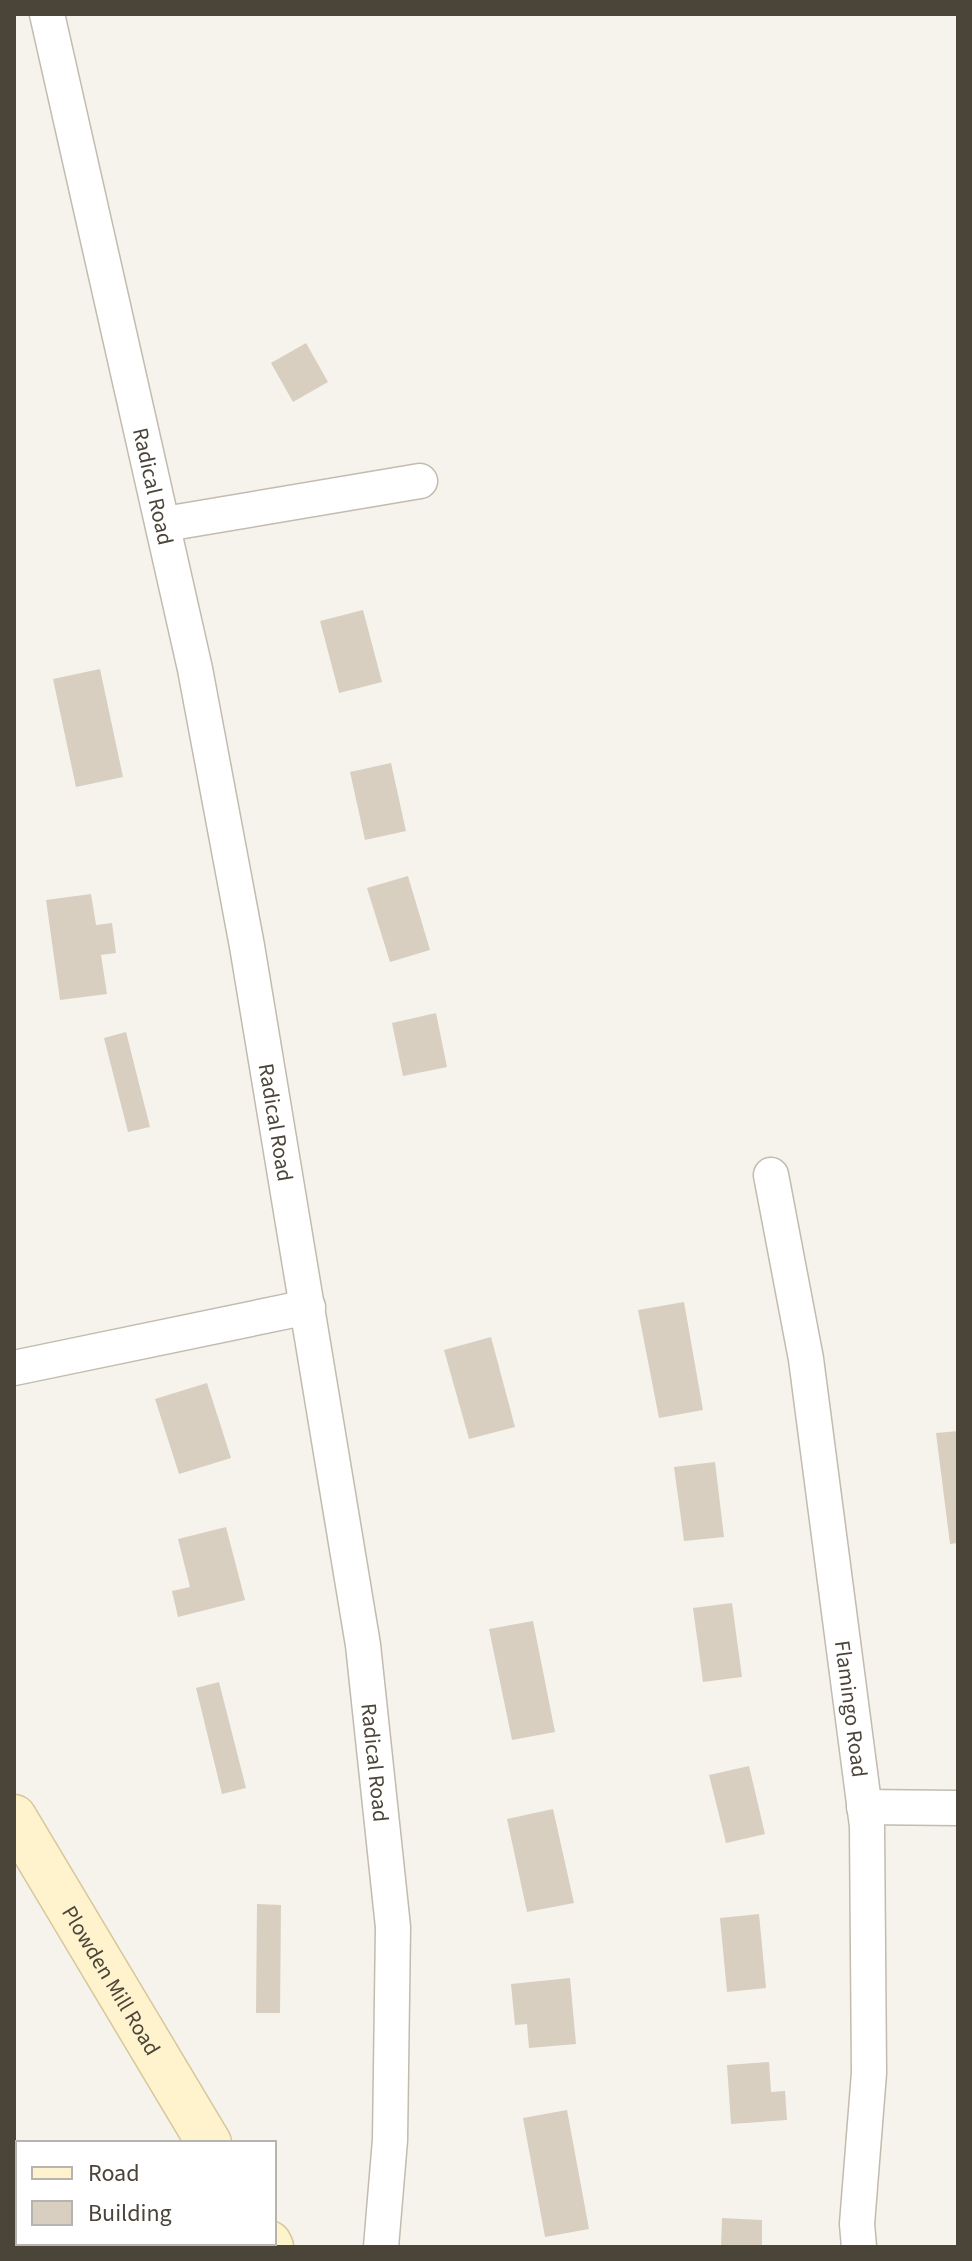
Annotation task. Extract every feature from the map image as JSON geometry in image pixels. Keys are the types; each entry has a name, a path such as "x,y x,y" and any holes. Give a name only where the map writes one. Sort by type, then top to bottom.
{"street":[{"name":"Radical Road","path":"47,14 165,524 241,915 363,1645 387,1846 393,1927 390,2140 381,2247"},
{"path":"165,524 420,481"},
{"name":"Flamingo Road","path":"771,1175 806,1359 864,1807 869,2073 857,2224 859,2247"},
{"path":"14,1368 308,1307"},
{"path":"864,1807 958,1808"},
{"name":"Plowden Mill Road","path":"14,1817 208,2141"}],"building":[{"path":"306,343 328,382 293,402 271,363"},
{"path":"363,610 382,682 339,693 320,621"},
{"path":"100,669 123,777 76,787 53,679"},
{"path":"391,763 406,831 365,840 350,772"},
{"path":"408,876 430,950 390,962 367,888"},
{"path":"91,894 96,925 112,923 116,953 101,955 107,994 60,1000 46,900"},
{"path":"436,1013 447,1067 403,1076 392,1023"},
{"path":"126,1032 150,1127 128,1132 104,1038"},
{"path":"684,1302 703,1410 659,1418 638,1310"},
{"path":"491,1337 515,1427 469,1439 444,1350"},
{"path":"207,1383 231,1458 179,1474 155,1399"},
{"path":"958,1431 958,1543 950,1544 936,1433"},
{"path":"715,1462 724,1537 684,1541 674,1467"},
{"path":"226,1527 245,1600 178,1617 172,1591 190,1587 178,1539"},
{"path":"732,1603 742,1677 703,1682 693,1608"},
{"path":"533,1621 555,1732 512,1740 489,1629"},
{"path":"219,1682 246,1788 222,1794 196,1688"},
{"path":"749,1766 765,1834 726,1843 709,1775"},
{"path":"553,1809 574,1903 527,1912 507,1819"},
{"path":"257,1904 281,1905 280,2013 256,2013"},
{"path":"759,1914 766,1988 727,1992 720,1918"},
{"path":"570,1978 576,2044 529,2048 527,2024 515,2025 511,1984"},
{"path":"769,2062 771,2092 785,2091 787,2120 731,2124 727,2065"},
{"path":"567,2110 589,2229 545,2237 523,2118"},
{"path":"722,2218 762,2220 762,2247 721,2247"}]}
